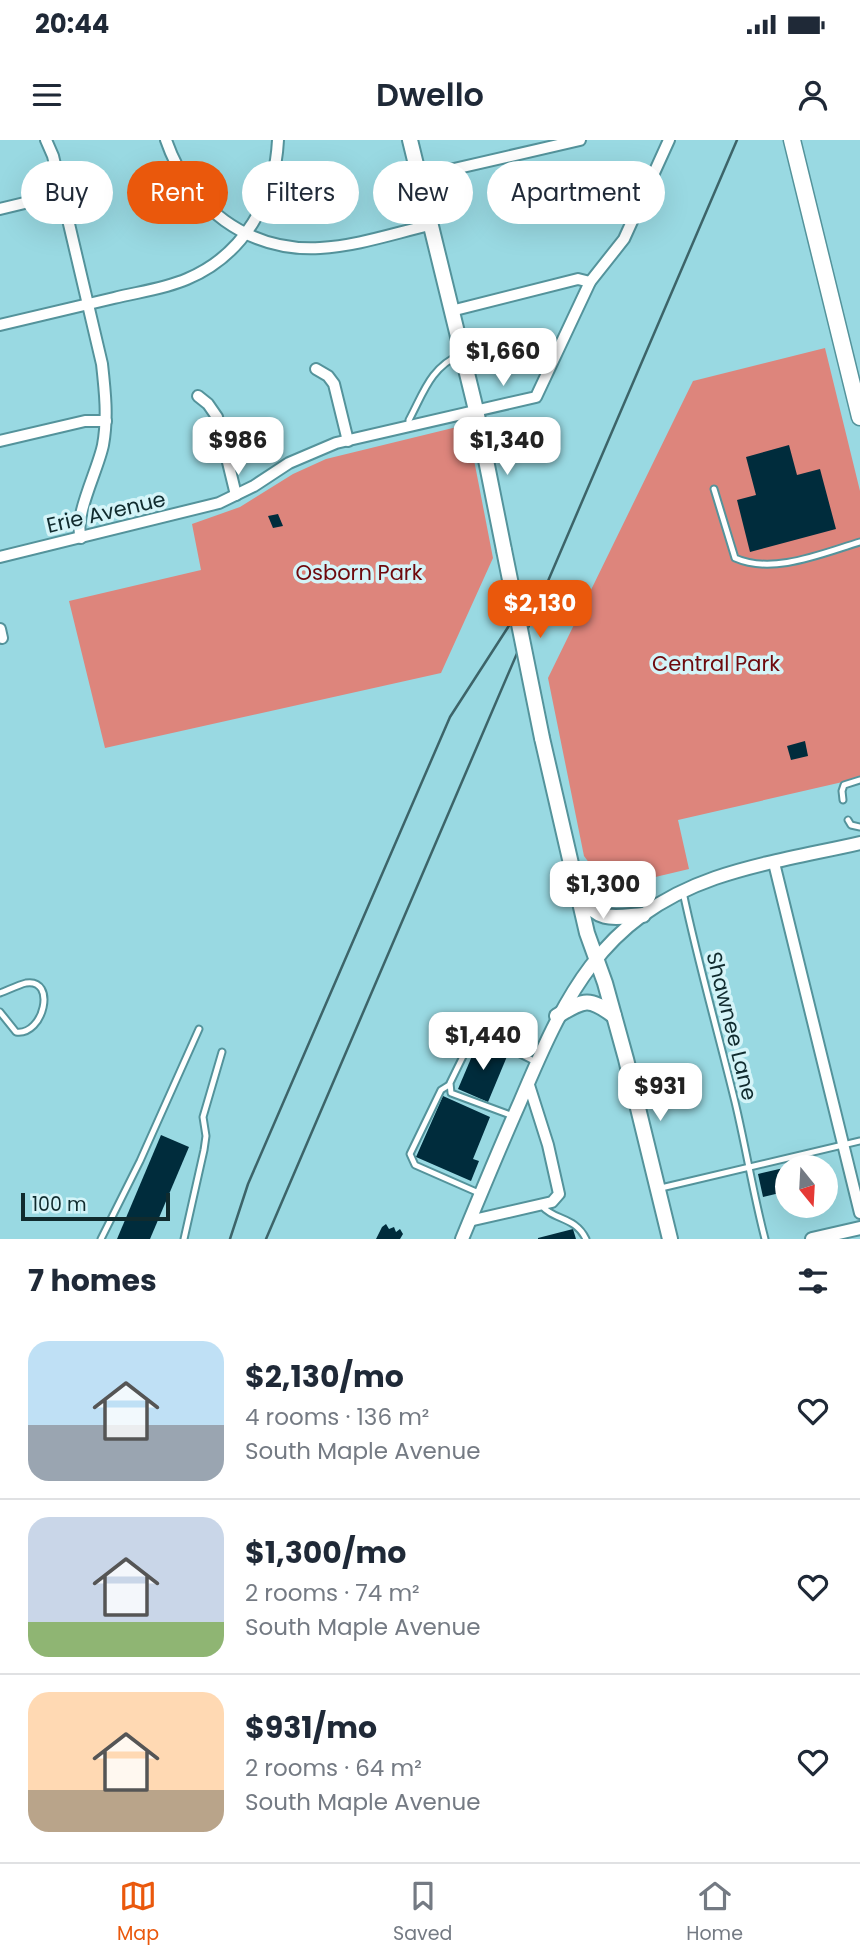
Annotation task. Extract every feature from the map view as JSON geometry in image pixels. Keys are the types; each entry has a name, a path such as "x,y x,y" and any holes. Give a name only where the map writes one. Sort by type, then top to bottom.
{"main road":[{"path":"410,140 415,161"},
{"path":"792,140 856,388 860,417"},
{"path":"430,225 477,410 542,738 587,933 614,1016 670,1239"},
{"path":"579,895 597,915 643,915"},
{"path":"557,1016 577,1004 589,1001 602,1006 614,1016"}],"street":[{"path":"46,140 54,161"},
{"path":"166,140 176,165 196,195 215,215 246,234 281,246 337,246 430,225"},
{"path":"0,324 168,285 190,278 220,260 246,234 261,210 272,183 278,140"},
{"path":"473,165 580,140"},
{"path":"451,311 578,279 590,282 624,239 668,140"},
{"path":"0,209 21,204"},
{"path":"69,224 102,364 106,421 99,463 79,518 81,538"},
{"name":"Erie Avenue","path":"0,557 199,510 236,495 289,463 323,448 536,397 590,282"},
{"path":"316,369 328,376 334,384 348,441"},
{"path":"198,396 218,417 236,495"},
{"path":"0,441 85,421 106,421"},
{"path":"462,1239 557,1016 596,958 643,915 683,892 715,878 860,843"},
{"path":"774,863 860,1213"},
{"path":"469,1221 557,1199 559,1189 528,1082"},
{"path":"812,1239 860,1228"}],"lane":[{"path":"409,427 409,420 433,374 446,360 461,354"},
{"path":"714,489 732,552 735,558 746,563 775,563 817,555 860,542"},
{"path":"843,800 844,785 860,780"},
{"path":"848,820 851,825 860,827"},
{"name":"Shawnee Lane","path":"683,892 765,1239"},
{"path":"0,993 29,982 44,992 45,1002 33,1028 24,1033 16,1032 0,1012"},
{"path":"101,1239 200,1029"},
{"path":"481,1194 415,1165 410,1154 442,1090 449,1085 473,1035 482,1035 537,1062"},
{"path":"184,1239 205,1150 203,1117 222,1052"},
{"path":"449,1085 452,1093 513,1116"},
{"path":"658,1189 860,1141"},
{"path":"541,1205 546,1211 570,1220 582,1230 586,1239"}],"green space":[{"name":"Central Park","path":"825,348 860,491 860,778 678,820 689,869 626,884 599,876 584,856 548,678 693,381"},
{"name":"Osborn Park","path":"461,426 469,434 493,558 441,673 105,748 69,601 201,570 192,524 240,507 293,474 326,459"}],"building":[{"path":"789,445 797,475 820,469 836,529 750,552 737,500 756,495 746,457"},
{"path":"278,514 283,526 273,528 268,516"},
{"path":"805,741 808,756 791,760 787,746"},
{"path":"478,1042 508,1054 488,1102 458,1089"},
{"path":"443,1096 490,1117 473,1159 479,1161 471,1181 416,1157"},
{"path":"161,1135 189,1147 150,1239 117,1239"},
{"path":"775,1170 775,1194 763,1197 758,1174"},
{"path":"386,1224 389,1229 394,1227 396,1232 400,1229 403,1234 400,1239 376,1239"},
{"path":"573,1229 576,1239 538,1239 538,1238"}],"railway":[{"path":"266,1239 737,140"},
{"path":"230,1239 248,1184 450,717 512,621"}]}
